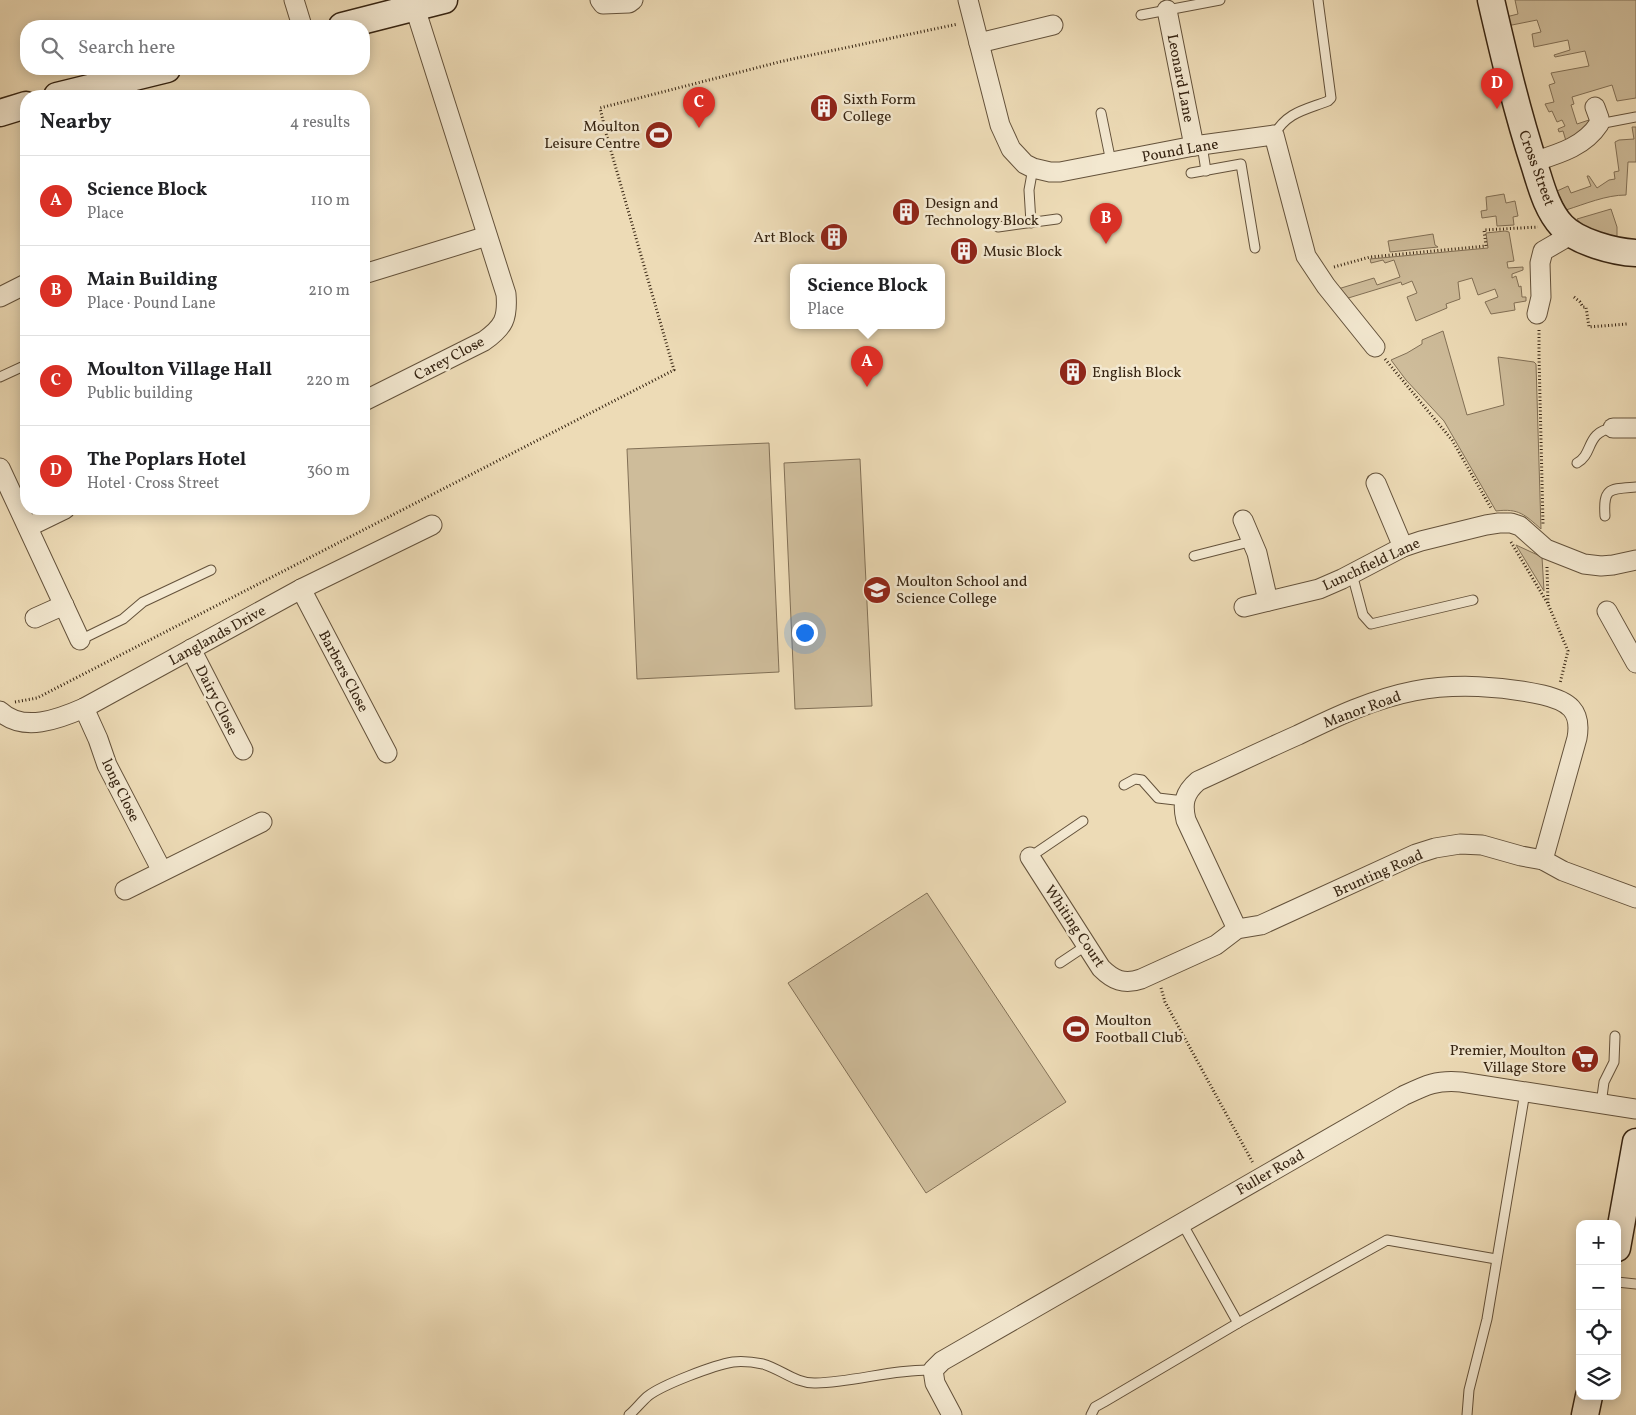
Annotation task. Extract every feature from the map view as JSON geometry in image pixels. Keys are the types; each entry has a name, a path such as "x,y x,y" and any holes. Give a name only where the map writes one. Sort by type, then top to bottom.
{"street":[{"path":"294,0 300,20"},
{"path":"366,20 444,0"},
{"path":"600,0 603,4 629,3 634,0"},
{"path":"968,0 1005,137 1018,157 1025,164 1033,168"},
{"name":"Cross Street","path":"1492,0 1512,90 1533,162 1554,216 1565,229"},
{"name":"Carey Close","path":"370,398 484,341 495,333 506,316 506,294 415,8"},
{"name":"Leonard Lane","path":"1167,10 1198,146"},
{"path":"979,43 1053,25"},
{"path":"81,90 143,75"},
{"path":"0,113 20,107"},
{"path":"1533,162 1574,147 1586,140 1597,115"},
{"path":"1274,135 1306,256 1316,272 1375,347"},
{"name":"Pound Lane","path":"1033,168 1060,172 1198,146 1274,135"},
{"path":"1537,314 1541,297 1540,263 1543,251 1562,240 1565,229 1605,247 1636,253"},
{"path":"370,272 487,236"},
{"path":"0,297 20,287"},
{"path":"1614,428 1636,428"},
{"path":"0,468 20,510"},
{"path":"1376,482 1403,547"},
{"path":"22,515 80,640"},
{"path":"28,527 53,515"},
{"path":"1243,520 1257,553 1268,601"},
{"name":"Lunchfield Lane","path":"1244,607 1318,589 1352,574 1403,547 1420,541 1499,523 1511,523 1520,526 1546,549 1576,561 1601,566 1636,560"},
{"name":"Langlands Drive","path":"0,711 7,718 27,723 60,719 84,708 301,589 432,525"},
{"name":"Barbers Close","path":"301,589 387,754"},
{"path":"35,618 64,605"},
{"path":"1607,611 1636,663"},
{"name":"Dairy Close","path":"191,649 243,750"},
{"name":"Manor Road","path":"1184,801 1191,787 1198,781 1369,703 1395,695 1442,687 1497,688 1528,692 1566,702 1574,711 1578,720 1578,729 1543,860"},
{"name":"long Close","path":"84,708 107,765 162,871"},
{"path":"1184,801 1183,810 1186,820 1237,929"},
{"path":"125,890 262,822"},
{"name":"Brunting Road","path":"1237,929 1261,925 1416,854 1450,845 1482,845 1543,860 1563,871 1636,898"},
{"name":"Whiting Court","path":"1030,857 1101,968 1120,982 1132,982 1158,972 1216,945 1237,929"},
{"name":"Fuller Road","path":"933,1370 942,1361 1403,1096 1426,1085 1442,1081 1461,1082 1636,1109"},
{"path":"1621,1226 1636,1142"},
{"path":"933,1370 935,1383 952,1415"},
{"path":"1585,1415 1588,1400"}],"lane":[{"path":"1142,15 1220,0"},
{"path":"1274,135 1282,122 1289,117 1331,98 1318,0"},
{"path":"1101,113 1111,162"},
{"path":"1597,115 1636,117"},
{"path":"1198,146 1206,170"},
{"path":"1192,173 1241,164 1255,248"},
{"path":"1031,223 1029,190 1033,168"},
{"path":"998,228 1057,219"},
{"path":"0,377 20,368"},
{"path":"1577,463 1583,460 1593,439 1604,430 1614,428"},
{"path":"1605,516 1605,497 1608,492 1617,488 1636,486"},
{"path":"1194,556 1253,541"},
{"path":"80,640 123,619 143,602 211,570"},
{"path":"1352,574 1362,615 1371,624 1473,600"},
{"path":"1124,785 1135,779 1142,780 1158,798 1184,801"},
{"path":"1030,857 1082,821"},
{"path":"1060,963 1087,946"},
{"path":"1601,1104 1604,1082 1614,1062 1615,1036"},
{"path":"1467,1415 1469,1390 1487,1319 1525,1092"},
{"path":"1182,1223 1238,1323"},
{"path":"1091,1415 1095,1407 1238,1323 1387,1240 1496,1258"},
{"path":"1621,1282 1636,1284"},
{"path":"629,1415 656,1392 704,1370 732,1362 762,1364 794,1379 815,1384 912,1369 933,1370"}],"path":[{"path":"37,698 674,370 600,108 783,61 973,21"},
{"path":"1316,272 1370,257 1486,246 1484,230 1565,229"},
{"path":"1574,297 1586,308 1589,327 1627,324"},
{"path":"1537,314 1540,332 1543,530 1547,540 1548,604"},
{"path":"1375,347 1452,440 1548,604 1568,651 1556,698"},
{"path":"1158,972 1165,1002 1261,1177"}],"shaded area":[{"path":"1515,0 1636,0 1636,98 1617,101 1612,85 1572,97 1574,104 1571,105 1577,124 1589,120 1586,128 1566,141 1563,131 1559,132 1558,129 1565,126 1562,120 1557,122 1552,111 1549,112 1545,104 1554,102 1549,85 1555,83 1551,73 1589,66 1585,51 1555,57 1554,55 1570,50 1568,40 1534,47 1532,34 1541,32 1537,20 1507,26 1506,17 1518,14"},
{"path":"1632,127 1636,127 1636,162 1628,162 1626,195 1603,198 1566,210 1557,191 1568,186 1571,193 1591,186 1587,176 1589,176 1597,188 1609,180 1615,179 1614,172 1619,171 1615,142 1634,139"},
{"path":"1504,194 1506,203 1515,201 1518,216 1513,217 1514,225 1497,226 1496,216 1482,218 1481,211 1487,210 1486,197"},
{"path":"1611,209 1617,227 1617,239 1589,230 1577,219"},
{"path":"1509,232 1514,261 1507,262 1508,268 1523,267 1523,270 1512,274 1512,278 1516,276 1519,287 1521,286 1522,297 1526,297 1526,301 1514,303 1515,310 1491,314 1485,302 1498,297 1495,289 1478,295 1472,278 1458,282 1460,299 1446,304 1447,308 1416,321 1407,297 1417,293 1412,281 1402,285 1401,282 1345,299 1338,289 1374,278 1377,285 1400,277 1394,260 1385,263 1383,260 1371,263 1370,259 1488,248 1486,233"},
{"path":"1433,234 1435,245 1438,247 1390,252 1388,241"},
{"path":"1443,331 1467,415 1504,405 1498,357 1534,362 1536,364 1541,529 1516,512 1496,511 1444,421 1406,380 1391,360 1422,344 1422,340"},
{"path":"769,443 779,672 637,679 627,449"},
{"path":"860,459 872,706 795,709 784,463"},
{"path":"1516,545 1542,557 1544,591"},
{"path":"927,893 1066,1102 926,1193 788,983"}],"place":[{"name":"Sixth Form College","path":"824,108"},
{"name":"The Poplars Hotel","path":"1497,109"},
{"name":"Moulton Village Hall","path":"699,128"},
{"name":"Moulton Leisure Centre","path":"659,135"},
{"name":"Design and Technology Block","path":"906,212"},
{"name":"Art Block","path":"834,237"},
{"name":"Main Building","path":"1106,244"},
{"name":"Music Block","path":"964,251"},
{"name":"English Block","path":"1073,372"},
{"name":"Science Block","path":"867,387"},
{"name":"Moulton School and Science College","path":"877,590"},
{"name":"Moulton Football Club","path":"1076,1029"},
{"name":"Premier, Moulton Village Store","path":"1585,1059"}]}
